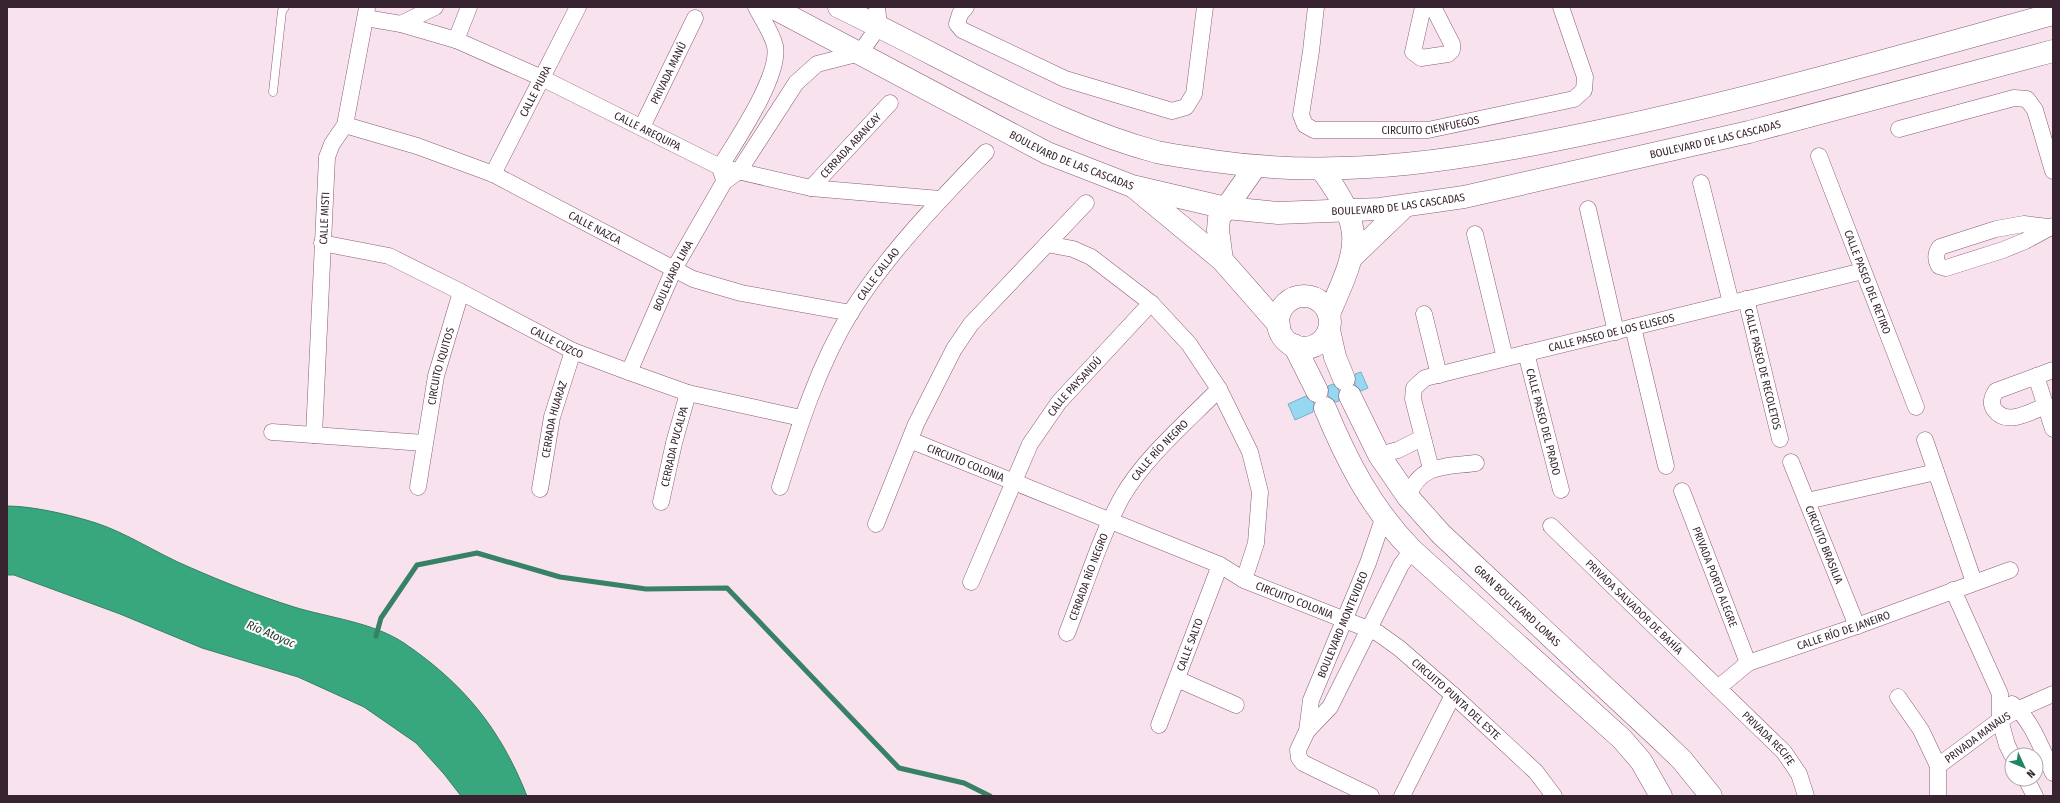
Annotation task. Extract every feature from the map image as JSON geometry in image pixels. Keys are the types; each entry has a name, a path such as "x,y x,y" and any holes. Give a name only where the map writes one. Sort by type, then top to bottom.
{"main road":[{"name":"BOULEVARD DE LAS CASCADAS","path":"772,7 1047,153 1132,186 1226,208 1278,213 1348,211 1405,206 1464,197 1660,154 1749,132 2053,51"},
{"path":"839,7 878,17 1049,114 1122,142 1161,153 1255,167 1322,170 1396,166 1459,158 1656,119 1793,86 2053,14"},
{"path":"1656,119 1660,154"},
{"path":"1222,260 1218,230 1219,218 1255,167"},
{"path":"1322,170 1339,193 1348,211 1354,231 1352,257 1329,322 1325,338 1311,347 1303,348 1294,345 1287,340 1281,334 1279,325 1279,316 1282,309 1295,298 1303,296 1315,299 1325,306 1329,322"},
{"path":"1132,186 1222,260 1279,325"},
{"path":"1352,257 1405,206"},
{"name":"GRAN BOULEVARD LOMAS","path":"1329,322 1335,357 1347,387 1375,447 1408,497 1441,534 1682,760 1711,796"},
{"path":"1294,345 1321,399 1343,451 1355,474 1383,519 1412,550 1622,739 1640,761 1660,796"},
{"path":"1343,451 1375,447"},
{"path":"1459,592 1480,570"}],"street":[{"path":"401,24 435,7"},
{"path":"456,40 469,7"},
{"name":"CALLE PIURA","path":"492,174 578,7"},
{"path":"724,182 720,167 734,145 772,72 775,46 756,7"},
{"path":"966,7 960,14 957,24 962,30 1065,79 1172,111 1186,107 1194,94 1206,7"},
{"name":"CIRCUITO CIENFUEGOS","path":"1316,7 1311,52 1301,114 1305,125 1314,130 1428,130 1574,99 1584,90 1585,77 1561,7"},
{"path":"1423,7 1413,52 1420,58 1448,54 1452,50 1452,44 1433,7"},
{"name":"CALLE AREQUIPA","path":"367,13 456,40 542,78 720,167 811,188 940,199"},
{"name":"CALLE MISTI","path":"314,435 327,157 332,144 345,125 367,13"},
{"path":"860,53 878,17"},
{"name":"PRIVADA MANÚ","path":"642,127 695,18"},
{"name":"BOULEVARD LIMA","path":"629,372 674,269 724,182 739,171 796,83 817,64 860,53"},
{"path":"1899,129 2014,98 2027,99 2035,110 2053,171"},
{"name":"CERRADA ABANCAY","path":"811,188 890,103"},
{"name":"CALLE NAZCA","path":"345,125 417,146 492,174 693,279 741,293 850,312"},
{"name":"CALLE CALLAO","path":"780,487 802,418 821,370 850,312 895,251 940,199 986,152"},
{"name":"CALLE PASEO DEL RETIRO","path":"1819,156 1916,407"},
{"name":"CALLE PASEO DE RECOLETOS","path":"1701,183 1731,303"},
{"path":"876,524 910,440 954,349 971,324 1086,203"},
{"path":"1588,209 1616,332"},
{"path":"2024,224 2051,227 2026,241 1946,268 1939,266 1936,260 1936,253 1940,247 1996,229 2024,224"},
{"path":"1475,234 1505,358"},
{"name":"CALLE CUZCO","path":"322,243 389,256 573,351 629,372 688,393 802,418"},
{"name":"CIRCUITO COLONIA","path":"1047,244 1073,249 1092,257 1151,303 1189,344 1219,389 1250,452 1260,492 1256,543 1244,580"},
{"name":"CALLE PASEO DE LOS ELISEOS","path":"1431,469 1413,399 1414,388 1425,378 1863,271"},
{"name":"CIRCUITO IQUITOS","path":"418,488 424,443 436,376 461,292"},
{"name":"CALLE PASEO DE RECOLETOS","path":"1746,299 1780,439"},
{"name":"CALLE PAYSANDÚ","path":"971,582 1030,444 1059,402 1151,303"},
{"path":"1424,314 1439,374"},
{"path":"1633,327 1666,466"},
{"name":"CERRADA HUARAZ","path":"540,489 552,417 573,351"},
{"name":"CALLE PASEO DEL PRADO","path":"1526,353 1561,490"},
{"path":"2045,406 2013,418 2004,418 1997,413 1992,406 1992,398 1996,391 2053,370"},
{"path":"2036,376 2053,429"},
{"name":"CALLE RÍO NEGRO","path":"1111,521 1122,496 1145,464 1219,389"},
{"name":"CERRADA PUCALPA","path":"661,502 674,443 688,393"},
{"path":"272,432 424,443"},
{"path":"1375,447 1398,450 1422,438"},
{"name":"CIRCUITO COLONIA","path":"910,440 1220,565 1244,580 1345,620"},
{"path":"1925,440 1974,582"},
{"name":"CIRCUITO BRASILIA","path":"1791,462 1856,626"},
{"path":"1408,497 1418,478 1431,469 1476,463"},
{"path":"1807,501 1936,472"},
{"name":"PRIVADA PORTO ALEGRE","path":"1682,491 1748,663"},
{"name":"BOULEVARD MONTEVIDEO","path":"1371,796 1303,763 1299,758 1298,750 1307,731 1311,700 1345,620 1383,519"},
{"name":"CERRADA RÍO NEGRO","path":"1067,633 1111,521"},
{"name":"PRIVADA SALVADOR DE BAHÍA","path":"1552,526 1718,688"},
{"name":"BOULEVARD MONTEVIDEO","path":"1307,731 1330,707 1401,564 1412,550"},
{"name":"CALLE SALTO","path":"1160,725 1220,565"},
{"name":"CALLE RÍO DE JANEIRO","path":"1718,688 1748,663 1856,626 2010,570"},
{"path":"1953,590 2000,694 2000,720 2008,747"},
{"name":"CIRCUITO PUNTA DEL ESTE","path":"1345,620 1369,629 1399,648 1453,695 1536,772 1554,796"},
{"path":"1177,679 1236,705"},
{"name":"PRIVADA RECIFE","path":"1718,688 1784,752 1799,774 1806,796"},
{"path":"2000,694 2019,709 2053,773"},
{"name":"PRIVADA MANAUS","path":"1938,766 2000,720 2019,709 2053,694"},
{"path":"1402,796 1453,695"},
{"name":"PRIVADA MANAUS","path":"1898,696 1921,730 1938,766 1938,796"},
{"path":"2030,787 2035,796"}],"lane":[{"path":"273,92 282,11 285,7"}],"water":[{"name":"Río Atoyac","path":"7,506 17,506 52,512 108,527 177,562 241,588 294,607 365,625 392,636 404,643 445,675 478,709 505,749 527,796 461,796 444,774 416,743 364,707 298,677 202,648 120,614 14,575 7,575"}],"building":[{"path":"1361,372 1368,388 1361,391 1355,385 1355,374"},
{"path":"1333,384 1339,390 1339,401 1336,402 1328,396 1328,386"},
{"path":"1306,396 1314,403 1313,412 1295,420 1288,404"}],"waterway":[{"path":"376,636 381,618 417,565 477,553 560,577 646,589 727,588 899,768 964,783 990,796"}]}
